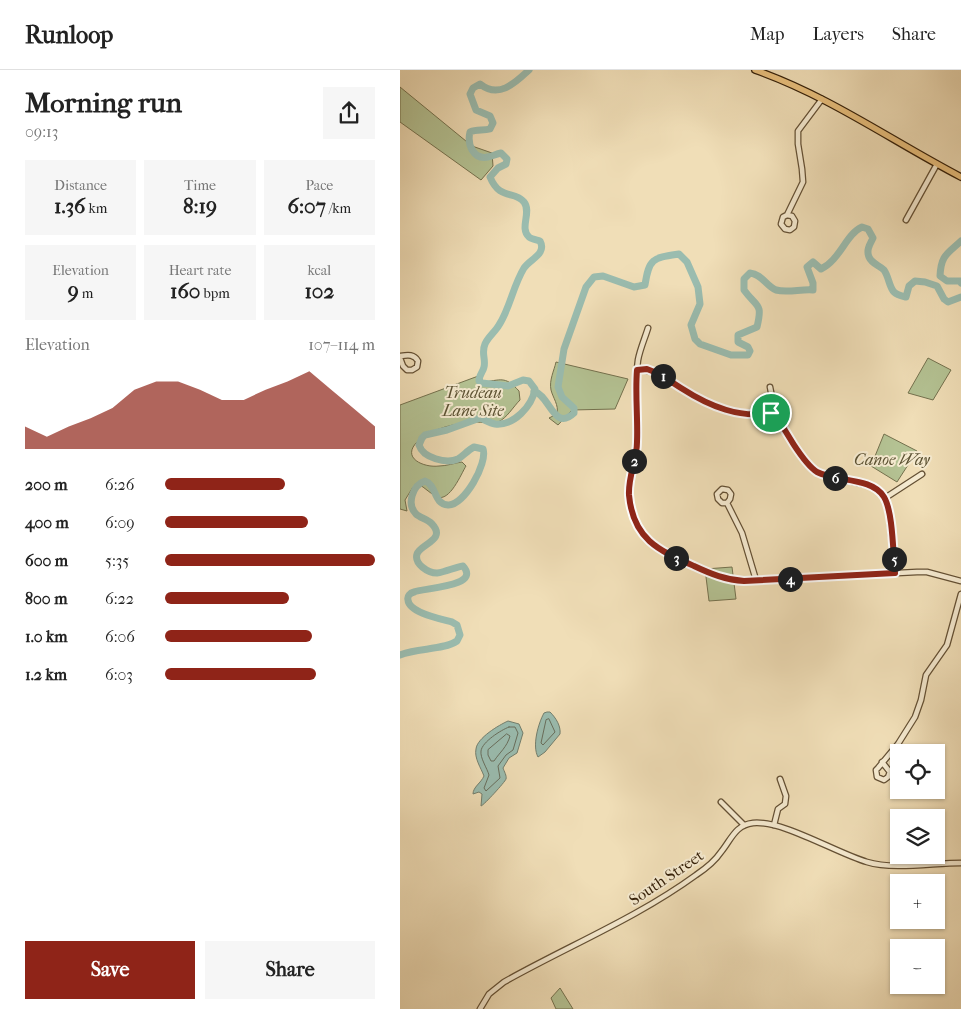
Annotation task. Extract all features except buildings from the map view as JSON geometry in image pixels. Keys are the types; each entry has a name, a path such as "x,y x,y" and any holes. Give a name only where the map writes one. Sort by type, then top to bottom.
{"main road":[{"path":"755,70 794,85 852,114 961,177"}],"street":[{"path":"787,215 802,182 797,140 798,131 822,99"},
{"path":"906,220 937,164"},
{"path":"648,328 640,352 637,370 637,446 630,473 629,492 631,508 637,526 653,545 669,555 722,578 740,581 927,572 961,582"},
{"path":"637,370 653,371 721,409 735,413 755,415 775,412"},
{"path":"770,387 775,412 803,458 813,469 832,477 868,484 878,489 885,498 891,527 895,573"},
{"path":"885,498 922,474"},
{"path":"727,503 742,533 756,580"},
{"path":"882,762 900,740 915,717 926,675 935,661 944,652 947,645 961,594"},
{"path":"774,825 778,808 785,804 786,800 780,779"},
{"path":"721,802 744,825 759,823 774,825 872,864 961,863"},
{"name":"South Street","path":"482,1008 489,994 504,982 650,905 692,879 722,852 732,835 744,825"}],"green space":[{"path":"400,87 472,146 492,153 493,166 481,180 400,122"},
{"path":"928,358 951,370 933,400 908,393"},
{"path":"556,362 628,379 615,409 572,410 558,425 549,418 557,414 557,405 551,386"},
{"name":"Trudeau Lane Site","path":"481,375 482,380 485,382 504,380 511,383 519,391 520,400 498,422 475,422 453,425 424,436 418,441 413,447 412,452 416,461 433,466 445,466 462,462 466,466 451,491 446,495 437,497 420,485 413,487 405,500 407,511 400,509 400,405"},
{"name":"Canoe Way","path":"884,434 917,451 897,482 871,466"},
{"path":"732,567 736,599 709,601 705,569"},
{"path":"560,988 573,1009 556,1009 551,998"}],"water":[{"path":"550,712 556,719 560,728 560,734 545,752 538,757 536,752 536,735 544,713"},
{"path":"508,721 519,724 523,733 517,753 509,758 503,768 506,776 505,781 481,806 482,794 479,792 473,794 474,789 484,776 476,756 477,745 489,732"}],"waterway":[{"path":"400,655 445,646 457,641 460,635 457,625 419,612 410,605 408,597 414,592 458,582 467,573 463,566 444,572 433,573 426,570 420,564 417,554 419,550 435,538 436,529 413,510 412,495 417,486 425,481 432,486 437,498 443,504 454,503 461,499 473,483 484,455 483,449 474,447 458,459 447,461 435,459 421,450 419,445 422,438 425,435 447,430 480,418 495,424 509,422 526,408 535,389 529,381 523,380 508,386 479,381 484,367 483,350 485,344 503,318 524,268 540,253 542,246 540,241 530,238 526,233 527,210 524,202 520,198 498,189 490,177 498,168 506,164 507,159 501,153 488,157 478,156 472,150 469,141 470,132 490,129 493,123 490,116 476,110 470,94 473,88 480,84 487,88 500,90 518,80 529,70"},
{"path":"534,391 544,399 557,416 567,418 574,413 574,408 562,397 558,387 564,349 586,287 594,277 603,276 634,287 645,285 648,269 658,258 679,254 687,262 698,287 700,304 691,325 695,339 700,344 731,355 748,355 750,351 748,347 738,342 738,335 757,327 758,306 744,290 744,279 750,273 758,276 776,290 813,290 813,283 807,267 813,262 821,269 828,265 856,230 862,227 868,229 873,238 868,249 869,257 884,270 895,293 906,297 909,286 915,281 937,286 944,299 948,302 961,297"},
{"path":"961,241 943,259 940,276 947,281 960,281 961,283"}],"route":[{"path":"647,369 653,371 721,409 746,414 760,415 771,413 775,412 803,458 813,469 832,477 868,484 882,493 888,505 895,573 734,580 722,578 663,552 644,536 637,526 629,492 630,473 637,446 637,370 647,369"}]}
